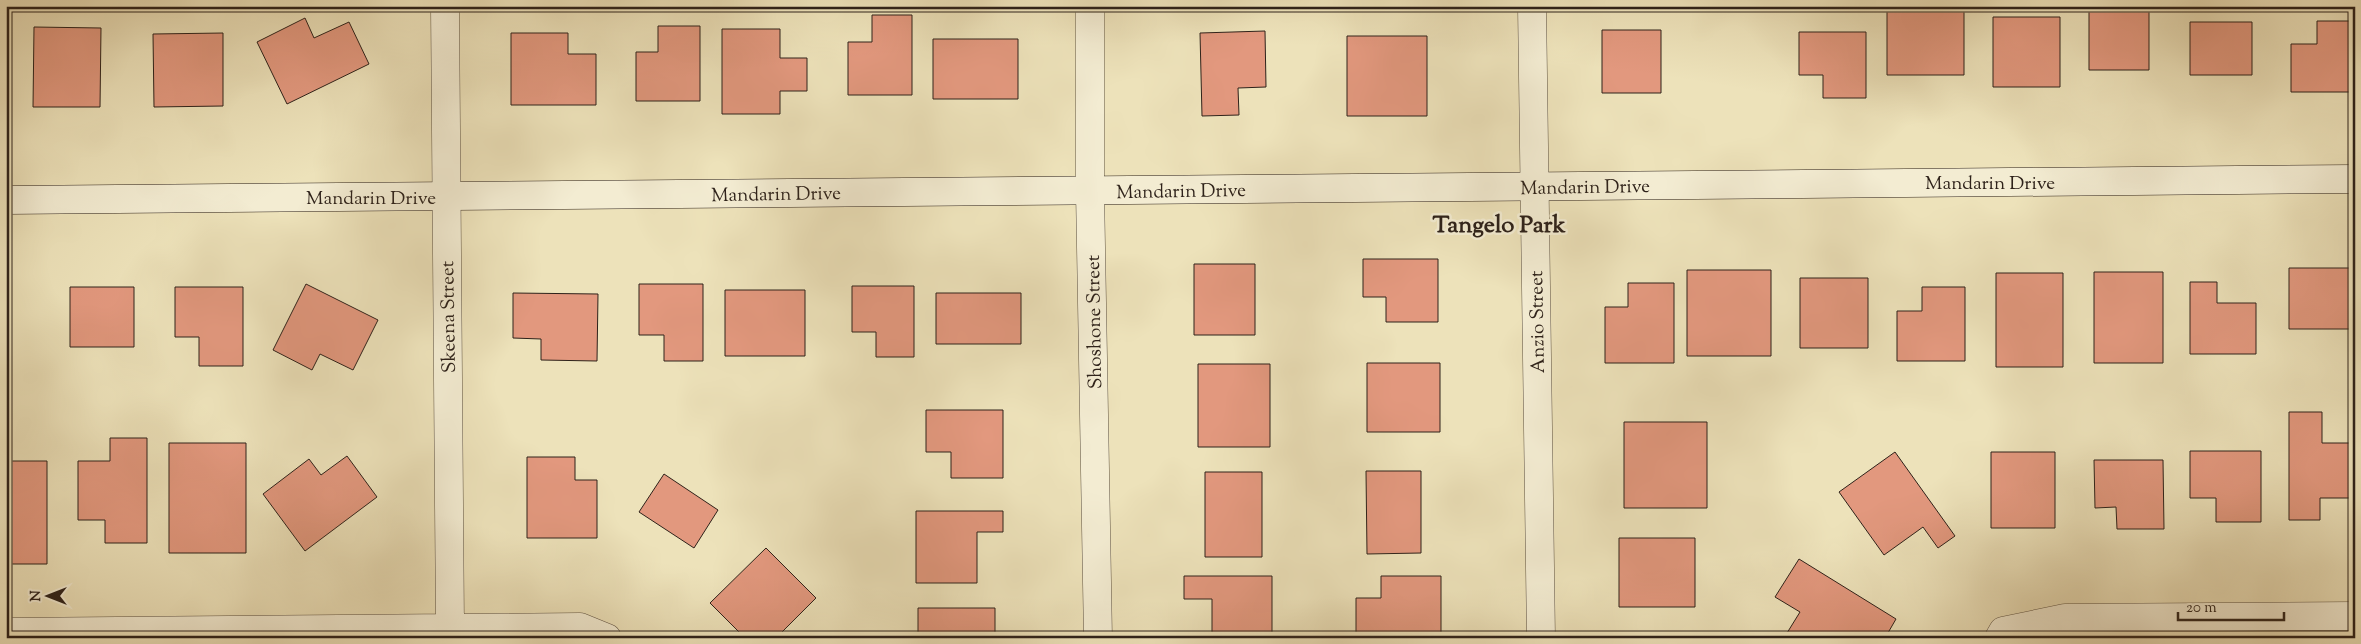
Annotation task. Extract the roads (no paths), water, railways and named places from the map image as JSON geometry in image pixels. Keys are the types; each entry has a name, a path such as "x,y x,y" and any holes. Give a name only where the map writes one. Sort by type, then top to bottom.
{"street":[{"name":"Skeena Street","path":"446,6 450,627"},
{"name":"Shoshone Street","path":"1090,6 1090,191 1098,638"},
{"name":"Anzio Street","path":"1532,6 1542,638"},
{"name":"Mandarin Drive","path":"6,200 2355,179"},
{"path":"2001,634 2065,618 2355,616"},
{"path":"6,632 580,627 607,638"}],"district":[{"name":"Tangelo Park","path":"1499,224"}]}
